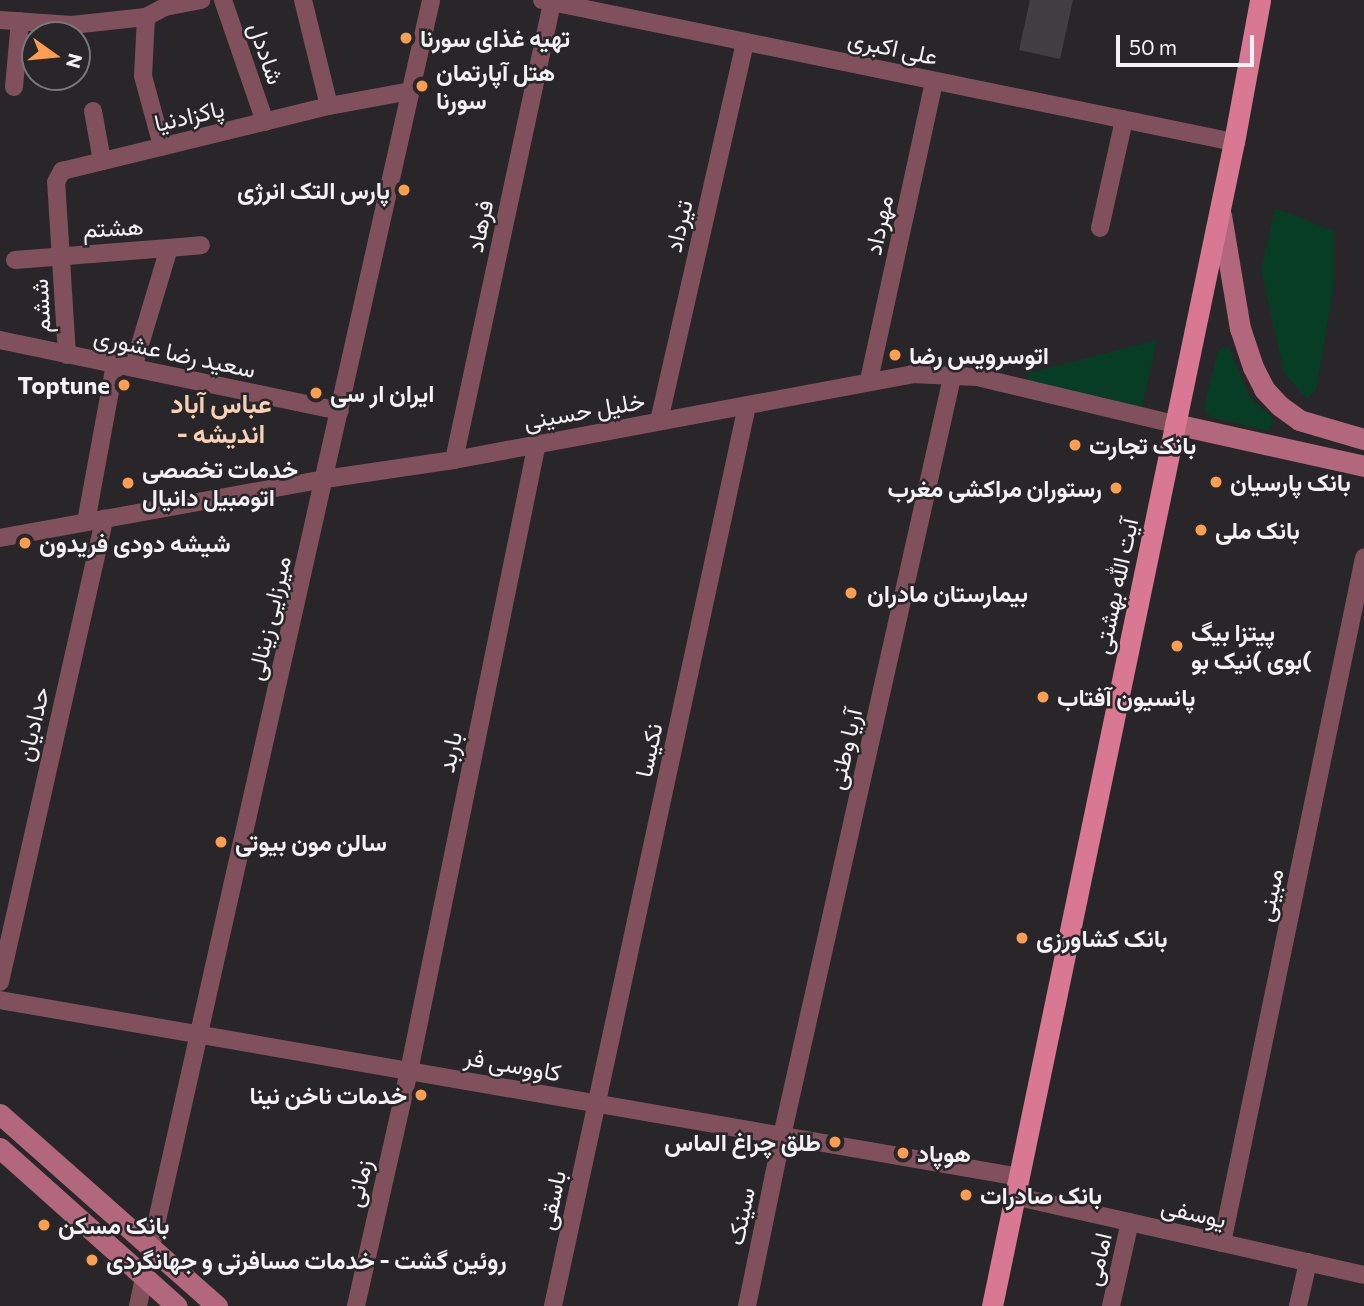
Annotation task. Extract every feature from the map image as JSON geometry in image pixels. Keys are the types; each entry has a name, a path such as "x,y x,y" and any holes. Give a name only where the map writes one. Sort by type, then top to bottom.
{"main road":[{"name":"آیت الله بهشتی","path":"992,1306 1234,142 1260,0"},
{"path":"1220,208 1240,328 1253,367 1264,389 1280,407 1299,420 1364,439"},
{"path":"1175,424 1364,466"},
{"path":"0,1114 216,1306"},
{"path":"0,1148 177,1306"},
{"path":"144,1277 151,1247"}],"street":[{"path":"0,20 72,25 146,17 165,4 201,0"},
{"name":"شاددل","path":"223,0 265,122"},
{"path":"303,0 329,106"},
{"name":"میرزایی زینالی","path":"151,1247 431,0"},
{"name":"علی‌ اکبری","path":"547,1 1234,142"},
{"name":"فرهاد","path":"454,460 547,1"},
{"path":"146,17 143,76 162,146"},
{"path":"15,87 20,21"},
{"name":"تیرداد","path":"659,421 745,42"},
{"name":"مهرداد","path":"870,380 934,81"},
{"name":"پاکزادنیا","path":"62,254 57,175 62,171 329,106 411,91"},
{"path":"93,111 102,161"},
{"path":"1100,228 1124,120"},
{"path":"169,248 201,245"},
{"name":"هشتم","path":"15,260 62,254 169,248 124,366 95,520"},
{"name":"ششم","path":"62,254 67,355"},
{"name":"سعید رضا عشوری","path":"0,340 340,411"},
{"name":"خلیل حسینی","path":"0,538 325,479 454,460 912,374 953,373 1006,383 1175,424"},
{"name":"آریا وطنی","path":"782,1136 953,373"},
{"name":"نکیسا","path":"597,1104 747,406"},
{"name":"باربد","path":"408,1071 537,443"},
{"name":"حدادیان","path":"0,982 95,520"},
{"name":"مبینی","path":"1222,1243 1364,558"},
{"name":"کاووسی فر","path":"0,1000 782,1136 1016,1187"},
{"name":"زمانی","path":"356,1306 408,1071"},
{"name":"باسقی","path":"553,1306 597,1104"},
{"name":"سینک","path":"747,1306 782,1136"},
{"name":"یوسفی","path":"1016,1187 1130,1222 1364,1275"},
{"name":"امامی","path":"1111,1306 1130,1222"},
{"path":"1298,1306 1308,1262"},
{"path":"138,1306 144,1277"}],"green space":[{"path":"1275,208 1334,231 1333,292 1316,390 1307,399 1284,373 1261,270"},
{"path":"1157,340 1142,408 1028,380 1028,373"},
{"path":"1223,347 1229,348 1250,398 1273,418 1269,431 1211,417 1206,411 1204,406 1218,351"}],"building":[{"path":"1030,0 1073,0 1060,59 1019,50"}],"place":[{"name":"تهیه غذای سورنا","path":"406,38"},
{"name":"هتل آپارتمان سورنا","path":"422,86"},
{"name":"پارس التک انرژی","path":"404,190"},
{"name":"اتوسرویس رضا","path":"895,355"},
{"name":"Toptune","path":"124,385"},
{"name":"ایران ار سی","path":"316,393"},
{"name":"بانک تجارت","path":"1075,445"},
{"name":"بانک پارسیان","path":"1216,482"},
{"name":"خدمات تخصصی اتومبیل دانیال","path":"128,483"},
{"name":"رستوران مراکشی مغرب","path":"1116,488"},
{"name":"بانک ملی","path":"1201,530"},
{"name":"شیشه دودی فریدون","path":"25,543"},
{"name":"بیمارستان مادران","path":"851,593"},
{"name":"پیتزا بیگ بوی )نیک بو(","path":"1177,646"},
{"name":"پانسیون آفتاب","path":"1043,697"},
{"name":"سالن مون بیوتی","path":"221,842"},
{"name":"بانک کشاورزی","path":"1022,938"},
{"name":"خدمات ناخن نینا","path":"421,1095"},
{"name":"طلق چراغ الماس","path":"835,1142"},
{"name":"هوپاد","path":"903,1153"},
{"name":"بانک صادرات","path":"966,1195"},
{"name":"بانک مسکن","path":"44,1225"},
{"name":"روئین گشت - خدمات مسافرتی و جهانگردی","path":"92,1260"}],"district":[{"name":"عباس آباد - اندیشه","path":"221,418"}]}
